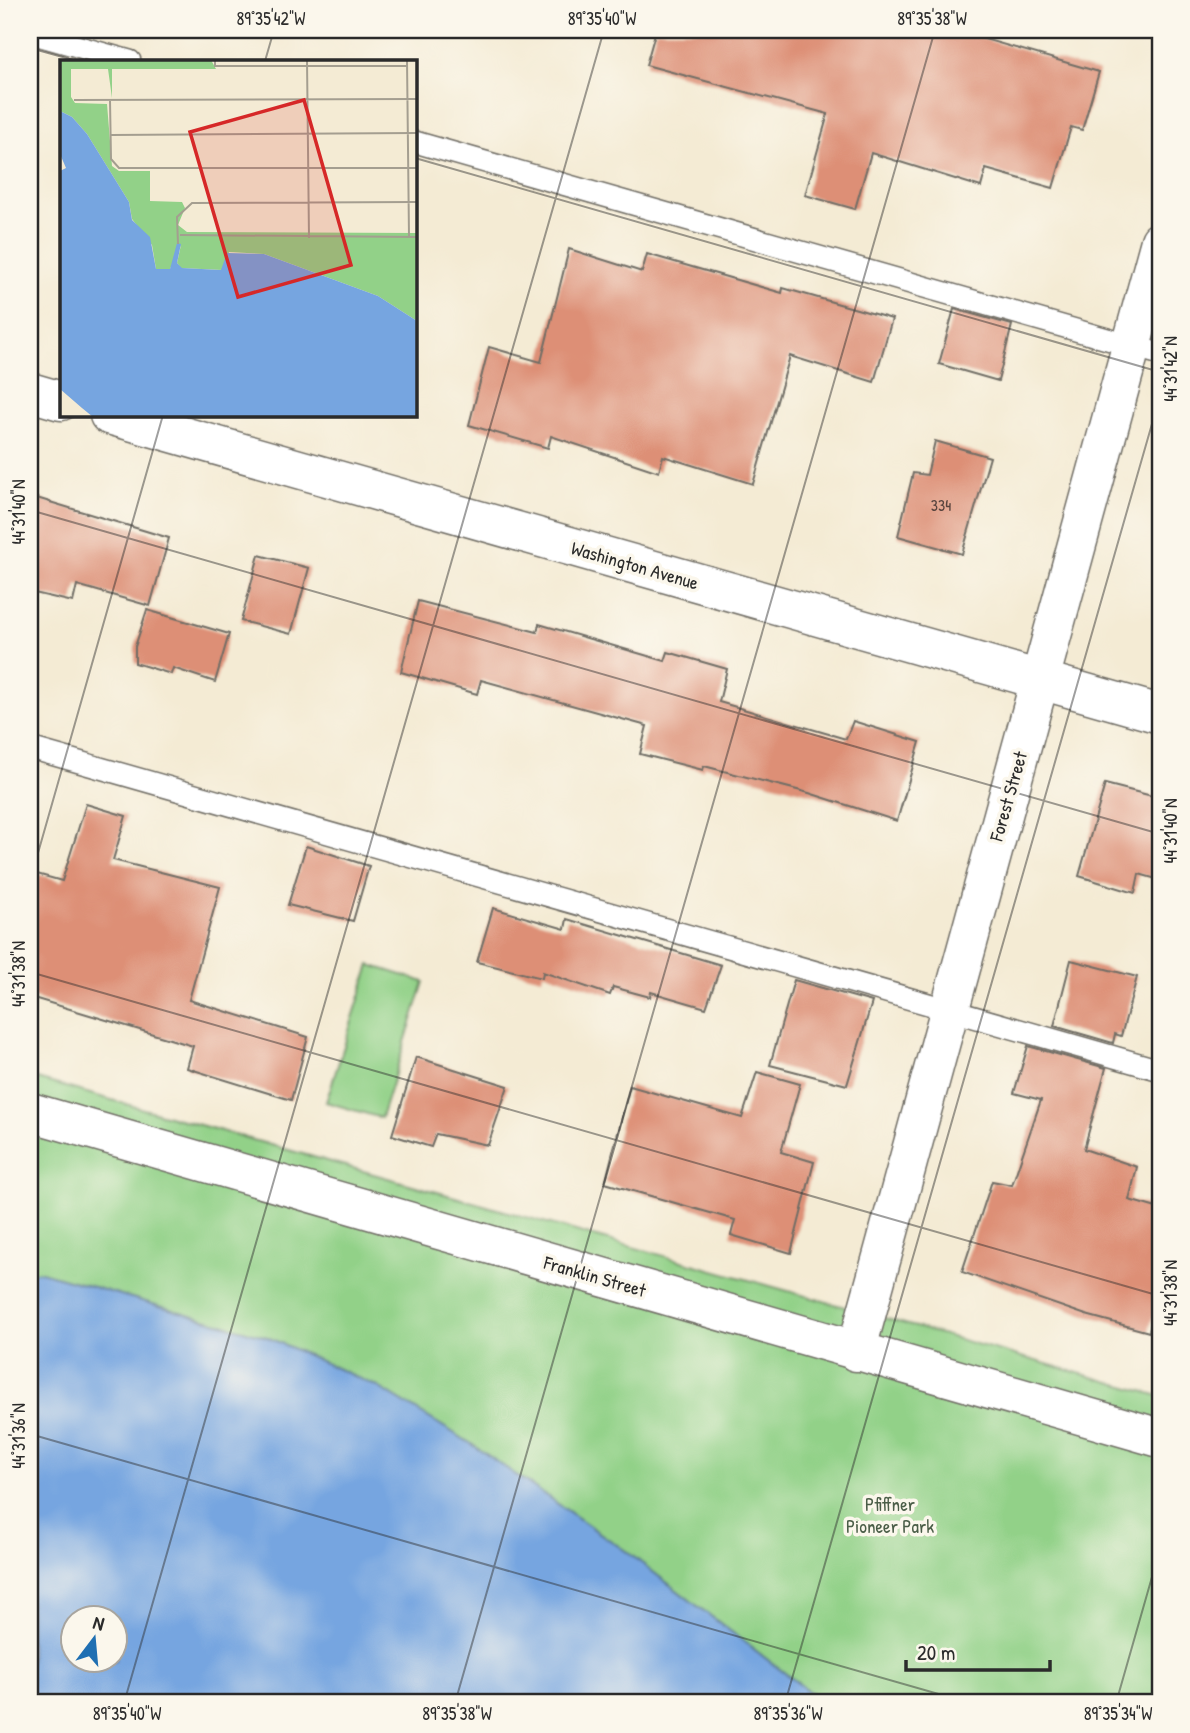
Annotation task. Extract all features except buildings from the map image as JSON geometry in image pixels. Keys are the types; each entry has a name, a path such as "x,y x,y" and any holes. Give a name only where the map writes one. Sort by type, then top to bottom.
{"street":[{"name":"Forest Street","path":"856,1353 948,1009 1041,681 1146,350 1160,241"},
{"path":"30,392 60,401"},
{"name":"Washington Avenue","path":"114,416 1160,714"},
{"name":"Franklin Street","path":"30,1112 856,1353 1160,1438"}],"lane":[{"path":"30,33 126,60"},
{"path":"416,142 1146,350"},
{"path":"30,748 1160,1070"}],"green space":[{"path":"370,965 424,982 381,1118 326,1102"},
{"name":"Pfiffner Pioneer Park","path":"30,1077 1160,1396 1160,1703 824,1703 627,1552 470,1443 378,1387 267,1337 41,1272 30,1272"}],"water":[{"path":"30,1272 41,1272 267,1337 378,1387 470,1443 627,1552 824,1703 30,1703"}]}
